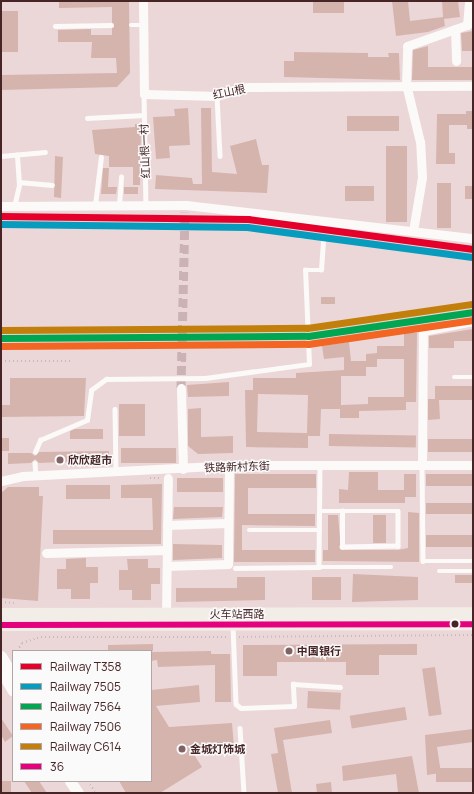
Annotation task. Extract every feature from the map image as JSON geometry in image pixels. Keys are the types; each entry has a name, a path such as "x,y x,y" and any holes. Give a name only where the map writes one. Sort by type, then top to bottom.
{"main road":[{"name":"火车站西路","path":"1,614 473,612"},
{"name":"火车站西路","path":"1,625 234,631 473,624"}],"street":[{"path":"143,1 144,94"},
{"path":"413,231 422,177 420,142 406,84 407,46 467,25 469,1"},
{"path":"455,29 456,61"},
{"name":"红山根","path":"144,94 217,96 247,87 406,84 473,86"},
{"path":"1,206 95,205 186,209 473,238"},
{"path":"422,465 423,331 473,321"},
{"path":"181,388 183,469"},
{"name":"铁路新村东街","path":"1,481 36,476 229,466 473,465"},
{"path":"167,566 228,564 229,466"},
{"path":"166,614 168,478"},
{"path":"167,526 228,523"},
{"path":"46,553 167,550"},
{"path":"1,656 12,674"},
{"path":"1,672 12,688"},
{"path":"71,782 78,793"},
{"path":"80,782 86,793"}],"lane":[{"path":"55,26 111,25"},
{"path":"131,25 143,25"},
{"name":"红山根一村","path":"144,94 146,208"},
{"path":"217,96 220,156"},
{"path":"87,118 144,115"},
{"path":"1,156 45,152"},
{"path":"14,207 19,182 17,155"},
{"path":"95,205 101,157"},
{"path":"119,206 121,178"},
{"path":"19,182 52,185"},
{"path":"35,452 40,440 87,420 91,390 106,379 206,378 309,364 305,270 321,270 323,238 300,236"},
{"path":"454,377 473,378"},
{"path":"115,409 116,473"},
{"path":"35,463 36,476"},
{"path":"422,465 423,561 473,561"},
{"path":"320,466 320,567"},
{"path":"320,511 342,511 398,511 398,546 342,547 342,511"},
{"path":"249,530 320,530"},
{"path":"235,568 391,567"},
{"path":"438,571 473,570"},
{"path":"234,631 236,704 241,708 294,706 293,684 340,687"},
{"path":"240,728 244,793"}],"path":[{"path":"1,361 72,361"},
{"path":"18,650 22,643 41,637 234,631 473,635"},
{"path":"89,782 96,793"}],"building":[{"path":"59,1 129,1 130,73 117,87 1,90 1,75 117,73 116,58 91,58 92,42 58,42 58,30 91,29 91,35 112,35 112,7 59,8"},
{"path":"313,1 344,1 344,13 313,13"},
{"path":"392,1 408,1 410,21 443,17 442,1 458,1 460,17 444,19 445,26 428,32 396,36"},
{"path":"1,11 18,11 18,52 1,52"},
{"path":"473,31 473,51 462,51 461,33"},
{"path":"428,46 428,67 473,67 473,80 412,80 413,50"},
{"path":"294,52 368,53 368,57 389,57 388,53 399,53 400,80 284,77 284,61 294,61"},
{"path":"188,108 190,145 169,146 170,158 156,159 153,117 175,116 174,109"},
{"path":"201,108 211,108 212,172 237,174 230,146 256,139 262,165 269,165 267,193 155,189 156,175 192,178 193,184 202,184"},
{"path":"466,111 473,111 473,129 467,129 467,125 449,125 449,153 455,153 455,164 436,164 437,114 466,114"},
{"path":"347,116 399,116 399,131 347,131"},
{"path":"135,124 141,124 140,185 133,185 133,167 109,167 109,156 95,154 92,130 135,127"},
{"path":"386,146 407,146 407,222 386,222"},
{"path":"55,156 63,157 61,198 54,197"},
{"path":"103,168 109,168 108,187 117,187 116,194 101,194"},
{"path":"437,183 451,183 451,228 437,228"},
{"path":"345,186 374,186 374,201 345,201"},
{"path":"465,186 473,186 473,199 465,199"},
{"path":"124,187 138,187 138,194 124,194"},
{"path":"321,297 335,297 335,304 321,304"},
{"path":"473,329 473,341 454,341 454,348 429,348 429,336"},
{"path":"404,333 417,333 416,402 406,402 406,410 359,411 359,418 340,418 340,409 321,409 320,436 308,436 308,448 246,447 245,390 253,390 253,378 296,378 296,373 344,370 344,357 324,359 322,346 349,342 351,361 366,361 366,354 377,353 377,346 404,346","holes":["377,359 404,359 404,397 368,397 368,404 341,405 341,376 366,376 366,367 377,367","258,394 308,395 307,433 257,432"]},
{"path":"10,378 86,378 84,416 1,417 1,405 10,405"},
{"path":"229,382 229,396 188,397 187,385"},
{"path":"435,386 473,386 473,400 439,400 440,419 428,420 428,399 435,399"},
{"path":"119,404 145,404 145,436 119,436"},
{"path":"201,408 201,437 233,436 233,453 198,454 188,446 188,409"},
{"path":"75,429 103,429 103,439 70,439 70,431"},
{"path":"329,434 416,436 416,448 329,446"},
{"path":"1,438 9,438 9,451 1,451"},
{"path":"428,439 473,439 473,452 428,452"},
{"path":"121,448 176,448 176,463 121,463"},
{"path":"109,451 109,458 85,461 39,463 35,459 31,463 8,464 8,453 31,453 35,456 39,452"},
{"path":"349,472 378,472 378,490 404,490 404,474 416,474 416,497 405,497 405,503 339,503 339,489 348,490"},
{"path":"235,474 316,474 316,488 248,488 248,514 315,514 315,526 242,525 242,550 315,550 315,562 234,562"},
{"path":"426,474 473,474 473,486 426,486"},
{"path":"177,478 223,478 223,492 177,492"},
{"path":"162,484 161,544 53,544 53,530 153,530 152,498 121,498 121,485"},
{"path":"66,485 110,485 110,499 66,499"},
{"path":"8,487 39,487 39,496 43,496 38,601 1,598 1,493"},
{"path":"426,503 473,503 473,514 426,514"},
{"path":"174,507 223,507 222,517 173,519"},
{"path":"408,512 419,513 419,562 323,561 323,550 328,550 328,515 338,515 341,550 398,550 408,548"},
{"path":"373,515 386,515 386,543 373,543"},
{"path":"426,535 473,535 473,547 426,547"},
{"path":"173,544 222,545 222,558 173,560"},
{"path":"86,558 86,567 98,567 98,583 90,583 90,599 71,599 71,589 57,589 57,569 66,569 66,559"},
{"path":"127,559 148,559 148,568 160,568 160,584 151,584 151,600 132,600 132,590 119,590 119,570 128,570"},
{"path":"353,574 418,577 418,600 352,602"},
{"path":"455,575 473,575 473,583 455,583"},
{"path":"237,577 265,577 265,600 176,602 176,588 237,588"},
{"path":"312,577 341,577 341,600 312,600"},
{"path":"153,644 153,651 108,650 108,645"},
{"path":"417,644 417,655 379,655 379,675 346,675 346,662 277,662 277,676 243,676 243,645"},
{"path":"211,651 211,654 230,654 231,702 215,702 215,665 158,667 157,660 152,661 152,652"},
{"path":"435,667 442,715 429,716 422,669"},
{"name":"金城灯饰城","path":"199,685 200,702 156,706 169,727 232,723 234,747 191,750 202,767 160,793 126,793 120,782 152,782 152,690"},
{"path":"308,691 341,693 340,710 307,708"},
{"path":"405,707 407,720 352,729 350,716"},
{"path":"1,718 12,737 5,742 1,735"},
{"path":"330,720 332,733 283,740 292,793 278,793 271,754 278,753 274,728"},
{"path":"473,729 473,742 437,747 441,773 427,775 425,735"},
{"path":"412,756 419,793 398,793 396,774 343,781 342,766"},
{"path":"436,768 473,768 473,782 436,782"},
{"path":"1,781 11,781 11,793 1,793"},
{"path":"25,782 40,782 47,793 32,793"},
{"path":"331,782 332,793 317,793 316,784"}],"tunnel":[{"path":"181,388 185,212"}],"rail line":[{"name":"T358","path":"1,216 248,219 473,249"},
{"name":"7505","path":"1,224 247,227 472,257"},
{"name":"C614","path":"1,330 307,328 472,304"},
{"name":"7564","path":"1,338 308,336 473,312"},
{"name":"7506","path":"1,346 308,344 473,320"}],"transit line":[{"name":"36","path":"1,625 473,624"}],"place":[{"name":"欣欣超市","path":"60,460"},
{"name":"中国银行","path":"289,651"},
{"name":"金城灯饰城","path":"182,749"}]}
